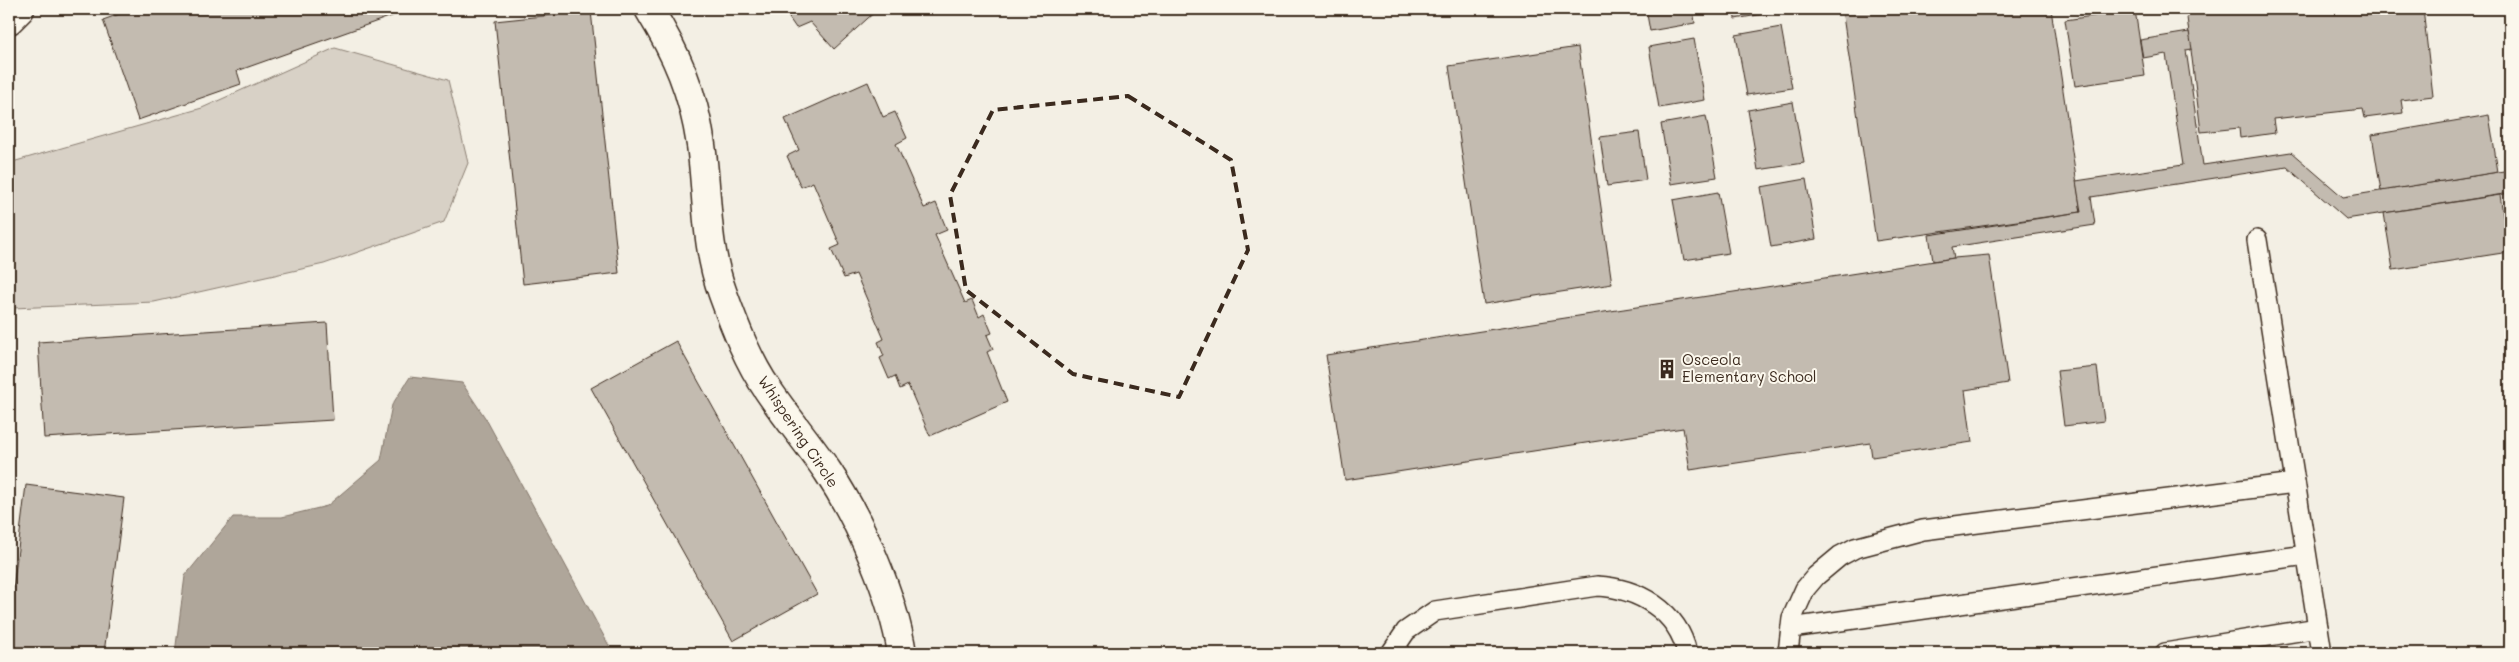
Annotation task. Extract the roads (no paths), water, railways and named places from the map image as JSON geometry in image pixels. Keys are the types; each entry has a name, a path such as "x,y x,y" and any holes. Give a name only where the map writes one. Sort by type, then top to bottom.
{"street":[{"path":"9,20 20,9"},
{"name":"Whispering Circle","path":"649,9 673,48 690,94 701,146 708,236 728,308 741,341 767,389 829,474 855,518 884,585 902,653"}],"lane":[{"path":"2257,240 2322,653"},
{"path":"1788,653 1792,618 1805,589 1816,576 1840,556 1855,548 1924,530 2295,483"},
{"path":"1791,628 2306,555"},
{"path":"1391,653 1406,631 1435,611 1597,586 1613,587 1644,597 1669,617 1678,631 1687,653"},
{"path":"2165,653 2318,628"}],"place":[{"name":"Osceola Elementary School","path":"1667,369"}]}
